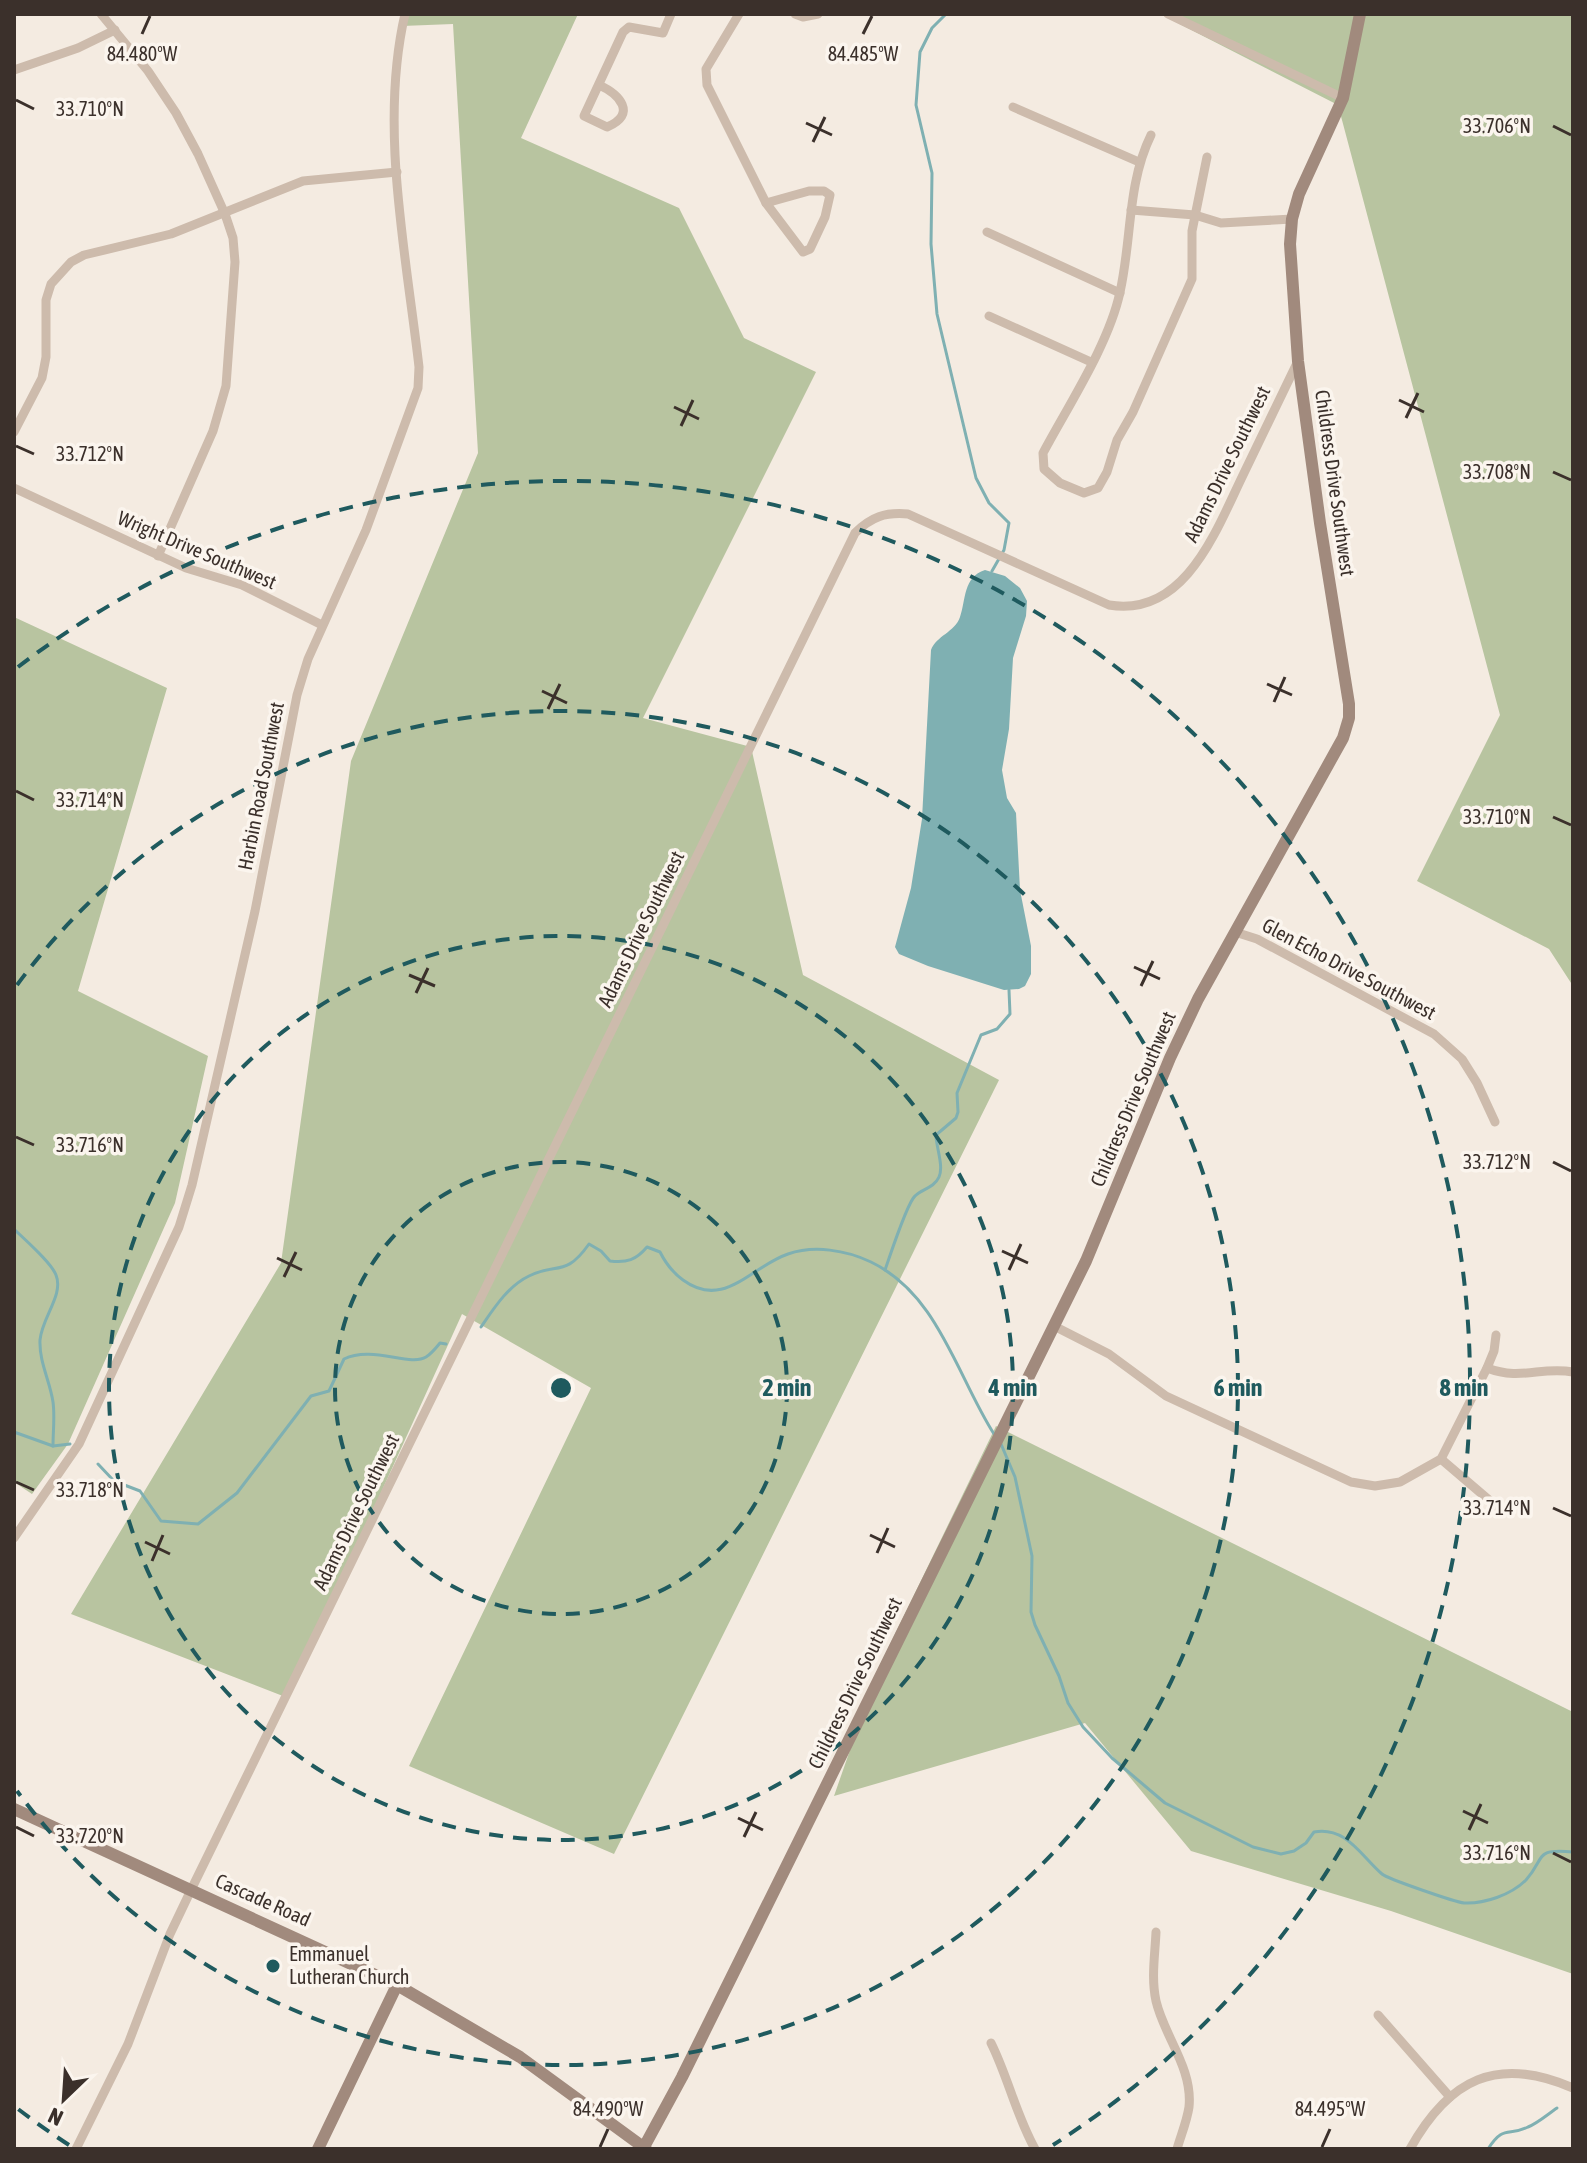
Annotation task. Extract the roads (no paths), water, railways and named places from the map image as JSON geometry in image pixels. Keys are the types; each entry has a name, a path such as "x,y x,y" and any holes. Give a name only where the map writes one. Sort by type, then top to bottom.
{"street":[{"path":"101,14 148,71 176,113 225,214 233,238 235,262 226,386 213,431 158,556"},
{"name":"Harbin Road Southwest","path":"14,1538 79,1444 179,1227 192,1185 255,911 297,695 322,625 366,530 418,388 419,367 397,172 394,90 405,14"},
{"path":"599,85 618,95 623,102 617,122 607,127 584,116 623,32 629,27 663,33 671,14"},
{"path":"739,14 706,69 707,85 766,203 803,252 810,249 825,217 830,195 824,191 809,191 766,203"},
{"path":"795,14 803,17 818,14"},
{"path":"1168,14 1343,98"},
{"name":"Childress Drive Southwest","path":"645,2148 1095,1243 1170,1058 1235,932 1343,738 1349,718 1298,361 1290,244 1292,219 1299,194 1343,98 1360,14"},
{"path":"14,70 78,48 115,30"},
{"path":"1013,107 1139,162"},
{"path":"1151,135 1139,162 1120,293 1105,335 1043,453 1044,469 1060,483 1084,493 1098,488 1107,472 1117,440 1133,412 1192,279 1195,215 1207,157"},
{"path":"14,432 42,378 46,357 46,300 51,284 60,271 84,255 171,234 303,181 397,172"},
{"path":"1131,210 1195,215 1221,223 1292,219"},
{"path":"987,232 1120,293"},
{"path":"989,316 1091,362"},
{"name":"Adams Drive Southwest","path":"76,2149 128,2044 170,1934 191,1890 855,533 877,516 908,514 1109,605 1127,608 1145,604 1179,582 1206,551 1298,361"},
{"name":"Wright Drive Southwest","path":"14,488 186,568 242,585 322,625"},
{"name":"Glen Echo Drive Southwest","path":"1235,932 1257,939 1434,1034 1462,1059 1495,1122"},
{"path":"1054,1326 1109,1354 1166,1396 1351,1482 1375,1486 1400,1482 1441,1459 1487,1368 1496,1335"},
{"path":"1487,1368 1513,1375 1562,1370 1573,1372"},
{"path":"1441,1459 1503,1512"},
{"name":"Cascade Road","path":"14,1809 397,1985 520,2057 645,2148"},
{"path":"1156,1932 1153,1980 1156,2002 1181,2061 1188,2093 1189,2106 1177,2149"},
{"path":"318,2149 397,1985"},
{"path":"1378,2015 1450,2097"},
{"path":"991,2043 1005,2071 1023,2128 1035,2149"},
{"path":"1410,2149 1422,2128 1450,2097 1473,2082 1498,2073 1538,2075 1571,2087"}],"water":[{"path":"985,570 1005,576 1020,588 1027,601 1026,616 1013,658 1009,729 1002,770 1007,798 1016,813 1020,890 1031,946 1031,974 1025,986 1004,990 928,966 899,954 895,947 911,888 922,819 931,650 958,622 969,583"}],"waterway":[{"path":"946,14 932,28 920,52 916,105 932,173 931,244 937,314 976,478 989,503 1009,523 1004,550 992,571"},
{"path":"885,1270 912,1201 939,1177 941,1167 936,1135 956,1118 957,1093 981,1035 997,1029 1010,1014 1009,990"},
{"path":"14,1229 49,1264 58,1283 40,1340 53,1402 53,1446"},
{"path":"481,1327 514,1286 539,1272 567,1265 581,1255 589,1244 610,1261 616,1262 635,1258 647,1247 660,1252 670,1268 683,1280 698,1288 711,1290 737,1283 774,1260 798,1251 819,1249 851,1254 894,1276 930,1315 994,1434"},
{"path":"98,1464 114,1481 140,1491 161,1521 198,1524 237,1493 311,1396 329,1391 344,1359 366,1354 419,1359 428,1356 440,1343 446,1344"},
{"path":"14,1432 53,1446 70,1444"},
{"path":"1001,1444 1015,1477 1032,1556 1031,1612 1068,1703 1083,1727 1112,1758 1165,1803 1253,1847 1281,1854 1294,1851 1306,1843 1314,1832 1335,1834 1352,1844 1387,1877 1464,1903 1488,1900 1513,1890 1526,1880 1546,1853 1573,1852"},
{"path":"1488,2149 1498,2136 1532,2125 1557,2108"}],"place":[{"name":"Emmanuel Lutheran Church","path":"273,1966"}]}
